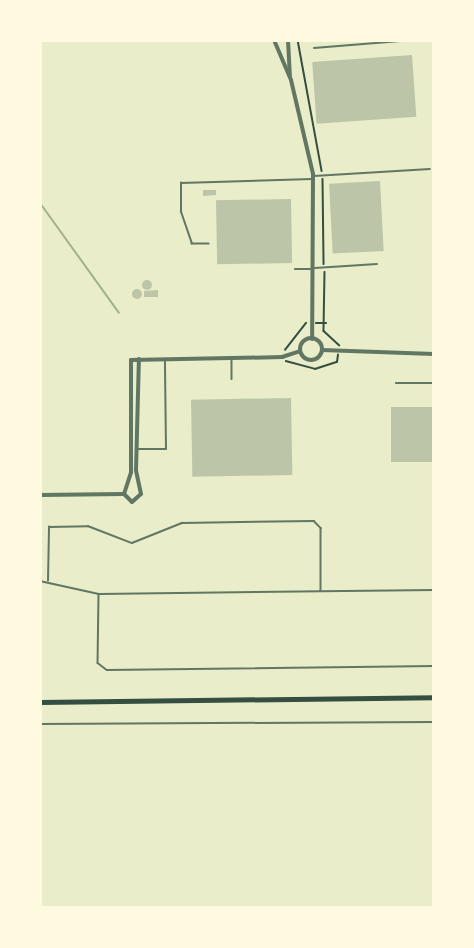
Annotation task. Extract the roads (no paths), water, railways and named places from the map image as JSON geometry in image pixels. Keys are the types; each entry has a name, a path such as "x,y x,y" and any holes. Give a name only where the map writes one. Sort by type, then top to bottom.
{"main road":[{"path":"40,702 434,698"}],"street":[{"path":"283,40 275,40 291,80"},
{"path":"288,40 291,80 313,177 312,339 322,350 434,354"},
{"path":"300,351 303,342 312,339"},
{"path":"124,494 129,486 131,360 232,357 300,351 313,360 322,350"},
{"path":"40,495 124,494 137,501 141,494 137,486 136,449 139,359"},
{"path":"129,486 137,486"}],"lane":[{"path":"314,48 413,40"},
{"path":"209,244 192,244 182,212 181,183 430,169"},
{"path":"295,269 377,264"},
{"path":"232,357 232,379"},
{"path":"136,449 166,449 165,358"},
{"path":"396,383 434,383"},
{"path":"48,581 49,527 88,526 132,543 182,523 314,521 321,528 321,591"},
{"path":"40,581 99,594 434,590"},
{"path":"99,594 99,663 107,670 434,666"},
{"path":"40,724 434,722"}],"waterway":[{"path":"40,203 119,313"}]}
